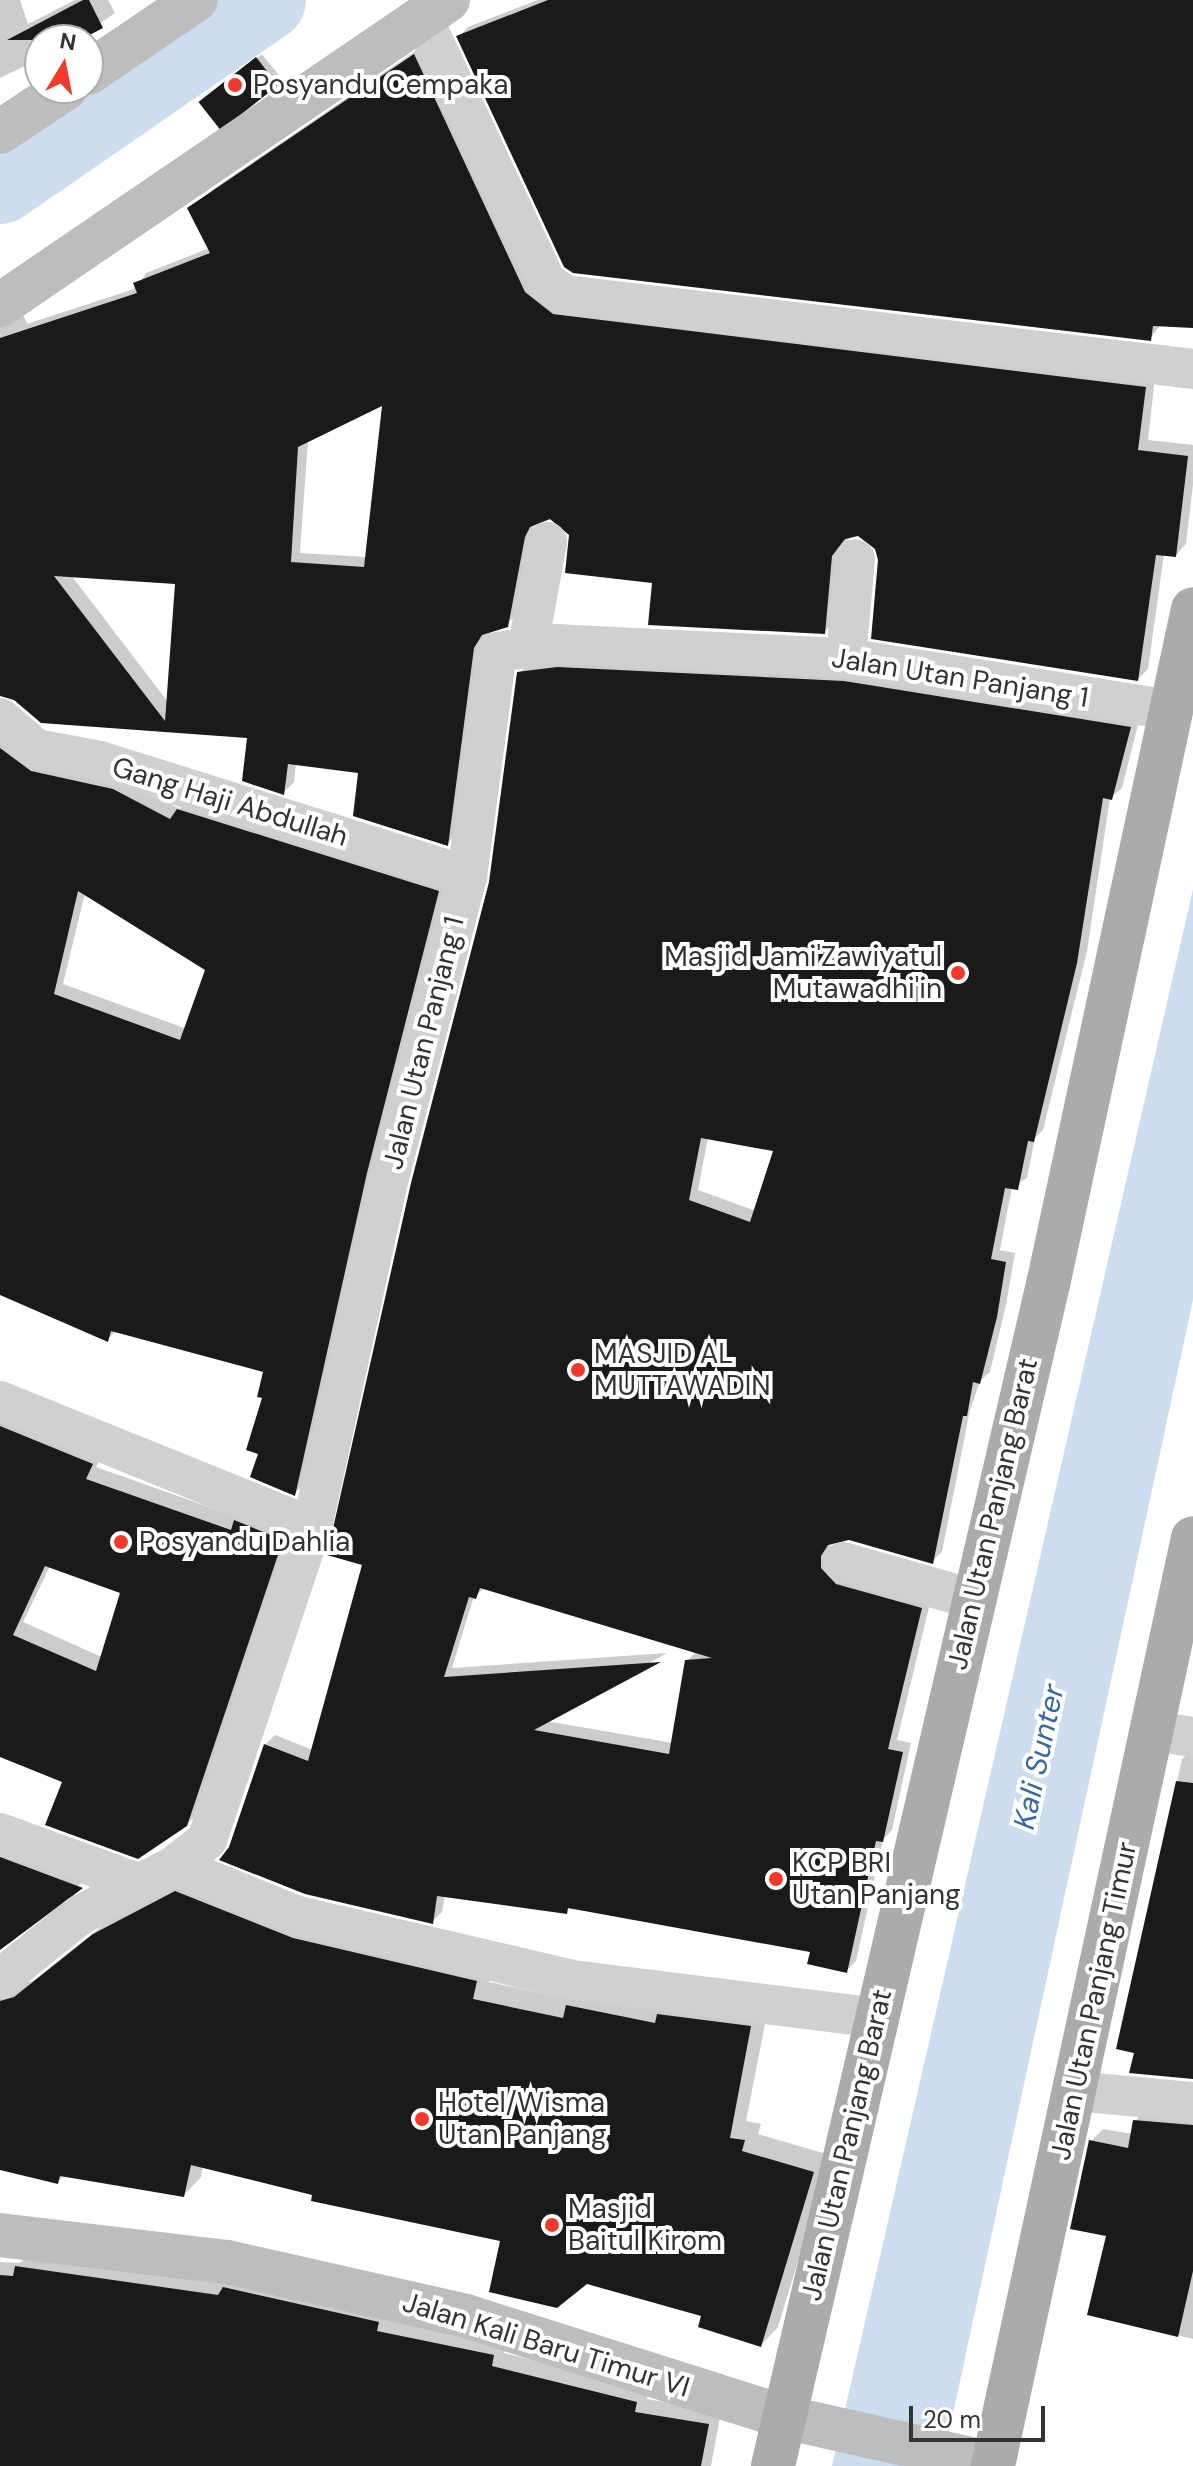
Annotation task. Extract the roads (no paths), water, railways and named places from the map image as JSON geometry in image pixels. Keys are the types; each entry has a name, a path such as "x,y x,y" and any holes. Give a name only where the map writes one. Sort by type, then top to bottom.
{"main road":[{"name":"Jalan Utan Panjang Barat","path":"773,2466 797,2420 876,2018 1049,1280 1193,609"},
{"name":"Jalan Utan Panjang Timur","path":"988,2463 1074,2091 1172,1734 1193,1538"}],"street":[{"path":"104,62 196,0"},
{"path":"0,305 435,9 546,282 565,295 1193,369"},
{"path":"0,132 42,104"},
{"path":"528,646 547,542"},
{"path":"846,658 855,559"},
{"name":"Jalan Utan Panjang 1","path":"0,1979 80,1915 174,1866 207,1840 312,1527 389,1178 467,876 497,652 528,646 846,658 1171,710"},
{"name":"Gang Haji Abdullah","path":"0,718 36,749 100,761 467,876"},
{"path":"0,1401 312,1527"},
{"path":"843,1562 973,1599"},
{"path":"0,1833 138,1883"},
{"path":"174,1866 298,1916 573,1980 876,2018"},
{"path":"1074,2091 1193,2102"},
{"name":"Jalan Kali Baru Timur VI","path":"0,2235 227,2262 466,2316 797,2420 988,2463"}],"water":[{"name":"Kali Sunter","path":"1193,889 1193,1300 943,2460 941,2466 832,2466"}],"waterway":[{"path":"0,183 265,0"}],"place":[{"name":"Posyandu Cempaka","path":"235,85"},
{"name":"Masjid Jami'Zawiyatul Mutawadhi'in","path":"958,973"},
{"name":"MASJID AL MUTTAWADIN","path":"578,1370"},
{"name":"Posyandu Dahlia","path":"121,1542"},
{"name":"KCP BRI Utan Panjang","path":"776,1879"},
{"name":"Hotel/Wisma Utan Panjang","path":"422,2119"},
{"name":"Masjid Baitul Kirom","path":"552,2225"}]}
